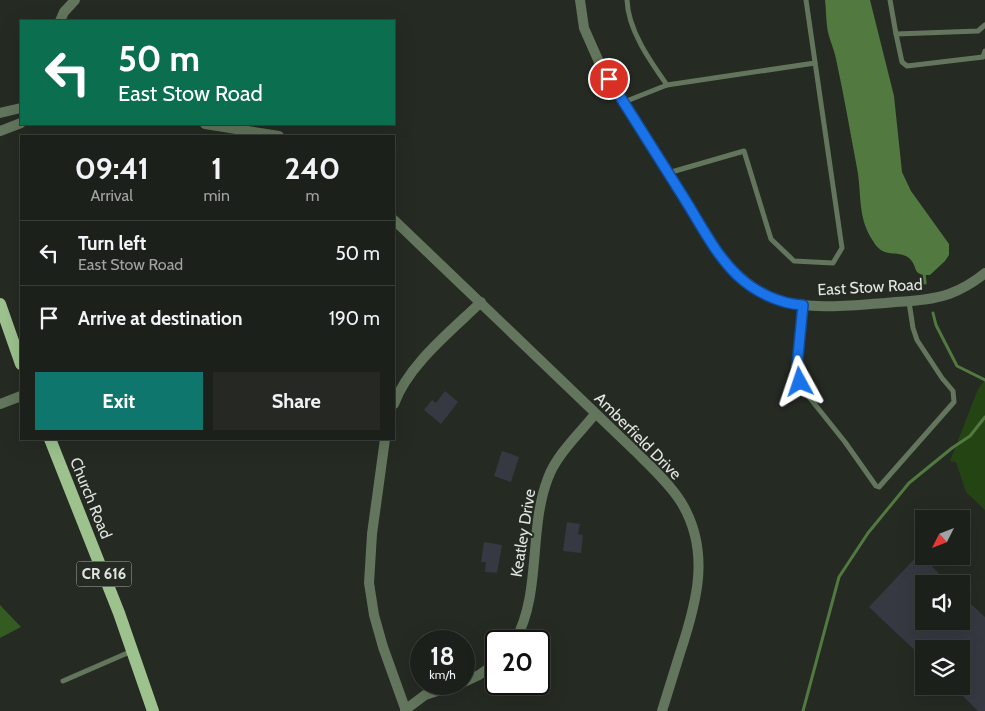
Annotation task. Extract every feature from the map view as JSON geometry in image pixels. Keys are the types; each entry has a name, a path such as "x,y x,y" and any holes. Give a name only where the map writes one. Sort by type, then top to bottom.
{"main road":[{"path":"0,304 20,361"},
{"name":"Church Road","path":"50,440 115,604 153,711"}],"street":[{"path":"60,20 64,12 74,0"},
{"name":"East Stow Road","path":"580,0 584,28 590,45 667,173 719,254 740,278 766,295 781,301 803,305 830,305 909,301 942,296 964,287 985,273"},
{"path":"0,113 20,108"},
{"path":"0,132 20,123"},
{"path":"211,125 273,135"},
{"name":"Amberfield Drive","path":"395,221 635,451 681,502 688,516 698,548 700,564 699,581 693,614 662,711"},
{"path":"395,402 401,389 416,368 481,302"},
{"path":"0,404 20,396"},
{"name":"Keatley Drive","path":"520,630 528,602 541,503 548,478 553,466 595,414"},
{"path":"385,440 370,550 369,583 374,615 383,647 406,710 425,695"}],"lane":[{"path":"628,0 628,11 644,52 667,85"},
{"path":"667,173 744,151 771,239 794,261 833,263 842,248 806,0"},
{"path":"890,0 902,62 907,66 982,57 985,51"},
{"path":"896,34 978,31 985,26"},
{"path":"624,102 667,85 815,63"},
{"path":"803,305 797,366 800,382 809,397 828,419 879,488 954,402 953,391 917,340 913,328 909,301"},
{"path":"63,681 132,650"}],"shaded area":[{"path":"825,0 870,0 894,96 902,172 911,191 949,244 949,255 930,275 920,274 912,261 904,255 886,252 877,247 864,223 857,168 835,55 828,30"},
{"path":"985,380 985,510 966,492 956,462 950,461 978,389"},
{"path":"0,605 21,627 0,638"}],"building":[{"path":"445,391 458,402 441,424 424,410 432,400 436,403"},
{"path":"502,451 519,457 511,482 494,476"},
{"path":"567,522 580,524 578,534 583,535 581,553 563,551"},
{"path":"484,542 502,545 497,573 485,572 486,562 481,562"},
{"path":"915,558 915,565 930,565 941,575 915,575 915,630 970,630 970,603 985,617 985,711 978,711 962,695 970,695 970,640 915,640 915,650 869,607"}],"waterway":[{"path":"924,272 925,283"},
{"path":"933,313 936,325 957,366 985,380"},
{"path":"803,711 839,577 868,533 909,483 970,436 985,417"}],"route":[{"path":"609,79 702,228 729,266 740,278 766,295 781,301 803,305 797,366 800,382"}]}
